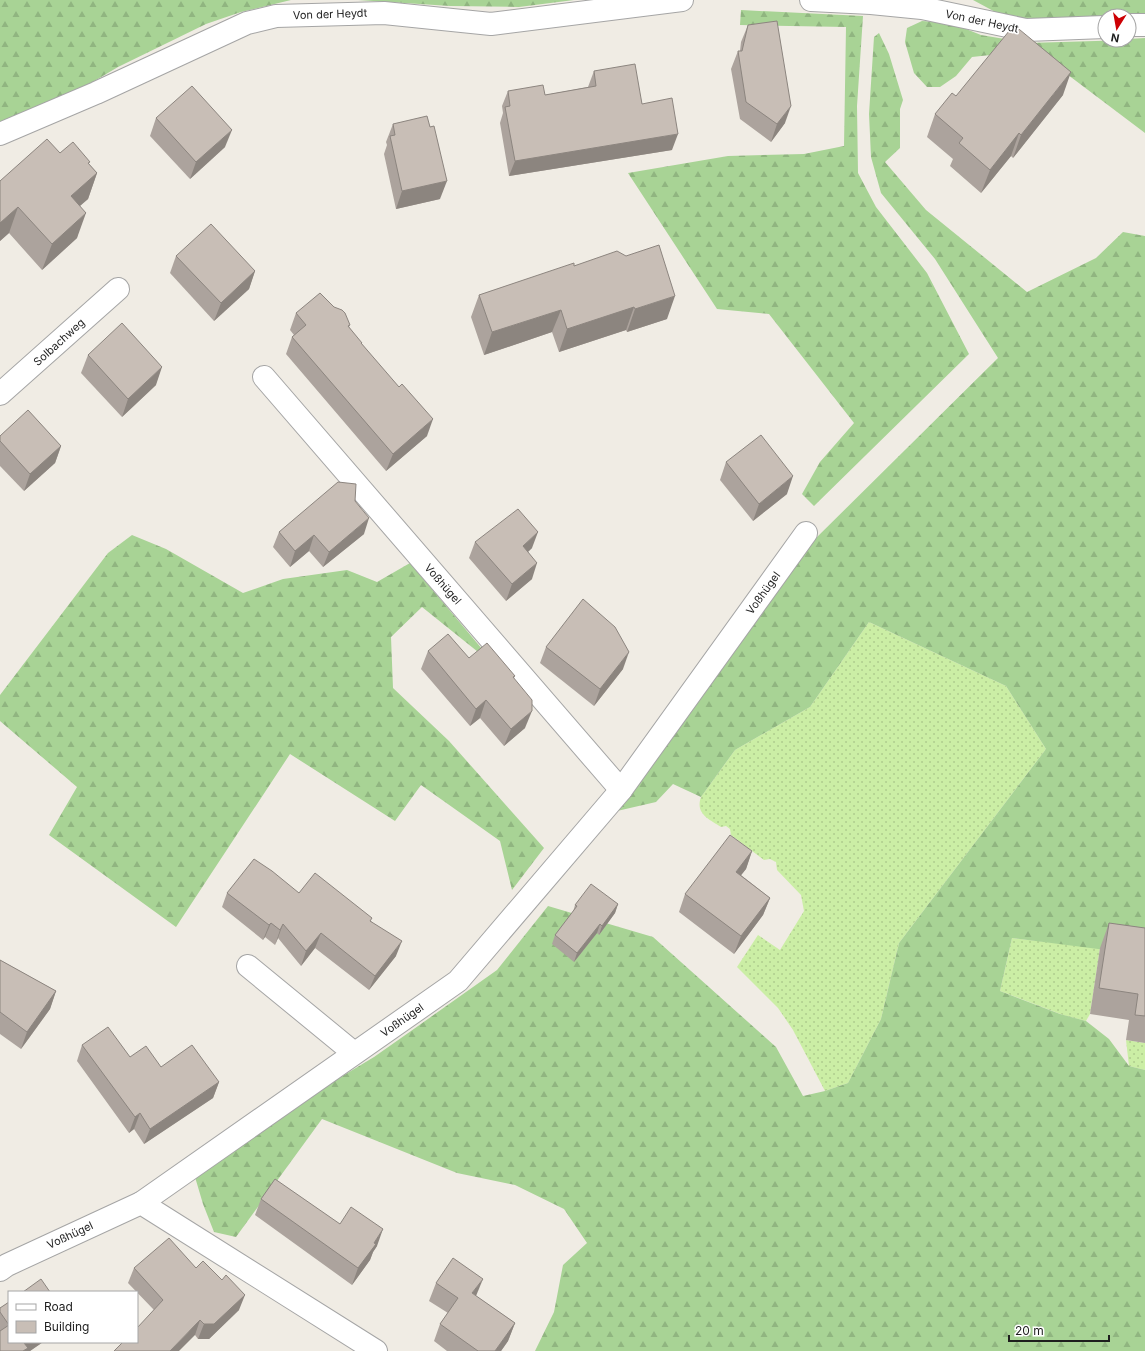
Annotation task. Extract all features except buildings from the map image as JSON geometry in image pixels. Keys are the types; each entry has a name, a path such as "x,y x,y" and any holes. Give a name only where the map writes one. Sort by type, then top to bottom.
{"street":[{"name":"Von der Heydt","path":"0,134 96,93 247,23 276,16 384,13 491,24 682,0"},
{"name":"Von der Heydt","path":"811,0 923,4 1026,30 1097,27"},
{"name":"Solbachweg","path":"0,394 118,289"},
{"name":"Voßhügel","path":"264,377 621,790"},
{"name":"Voßhügel","path":"2,1264 141,1203 458,981 621,790 806,533"},
{"path":"248,966 354,1053"},
{"path":"141,1203 376,1351"}],"green space":[{"path":"0,0 291,0 241,12 206,24 118,67 59,102 0,124"},
{"path":"358,0 574,0 519,7 450,6"},
{"path":"973,0 1145,0 1145,14 1137,14 1137,8 1097,8 1097,16 1012,21"},
{"path":"741,10 863,16 857,106 858,173 876,207 927,273 969,354 814,506 802,494 820,462 854,423 769,314 717,309 628,173 728,156 804,154 844,146 846,27 740,25"},
{"path":"922,21 951,23 981,35 1028,43 1097,41 1097,48 1137,48 1137,38 1145,38 1145,133 1035,50 972,57 956,76 940,87 927,87 914,73 905,42 907,28"},
{"path":"879,33 889,54 903,100 900,109 900,148 885,162 926,210 1027,292 1096,258 1123,232 1145,236 1145,955 1012,938 1000,991 1060,1014 1086,1021 1109,1039 1129,1066 1145,1070 1145,1351 535,1351 554,1312 563,1265 587,1243 564,1209 515,1185 457,1173 322,1119 236,1237 214,1232 203,1204 195,1177 311,1095 374,1057 497,970 548,906 653,937 776,1047 803,1096 825,1091 848,1083 881,1019 899,943 1046,749 1006,686 869,622 810,707 735,750 701,797 673,784 656,802 617,811 812,542 998,358 935,259 881,193 871,157 869,114 874,37"},
{"path":"132,535 166,549 243,593 283,579 347,570 377,582 410,563 498,668 422,607 391,637 393,688 449,741 544,848 512,890 500,841 421,785 395,821 290,754 176,927 49,835 77,787 0,721 0,695 108,553"},
{"path":"869,622 1006,686 1046,749 899,943 881,1019 848,1083 825,1091 793,1030 778,1008 737,967 758,935 780,950 804,911 801,895 777,870 776,862 770,859 764,860 731,835 730,829 726,826 721,827 704,815 700,808 700,803 701,797 735,750 810,707"},
{"path":"1012,938 1100,948 1090,1014 1086,1021 1063,1015 1000,991"},
{"path":"1126,1040 1145,1043 1145,1070 1129,1066"}]}
